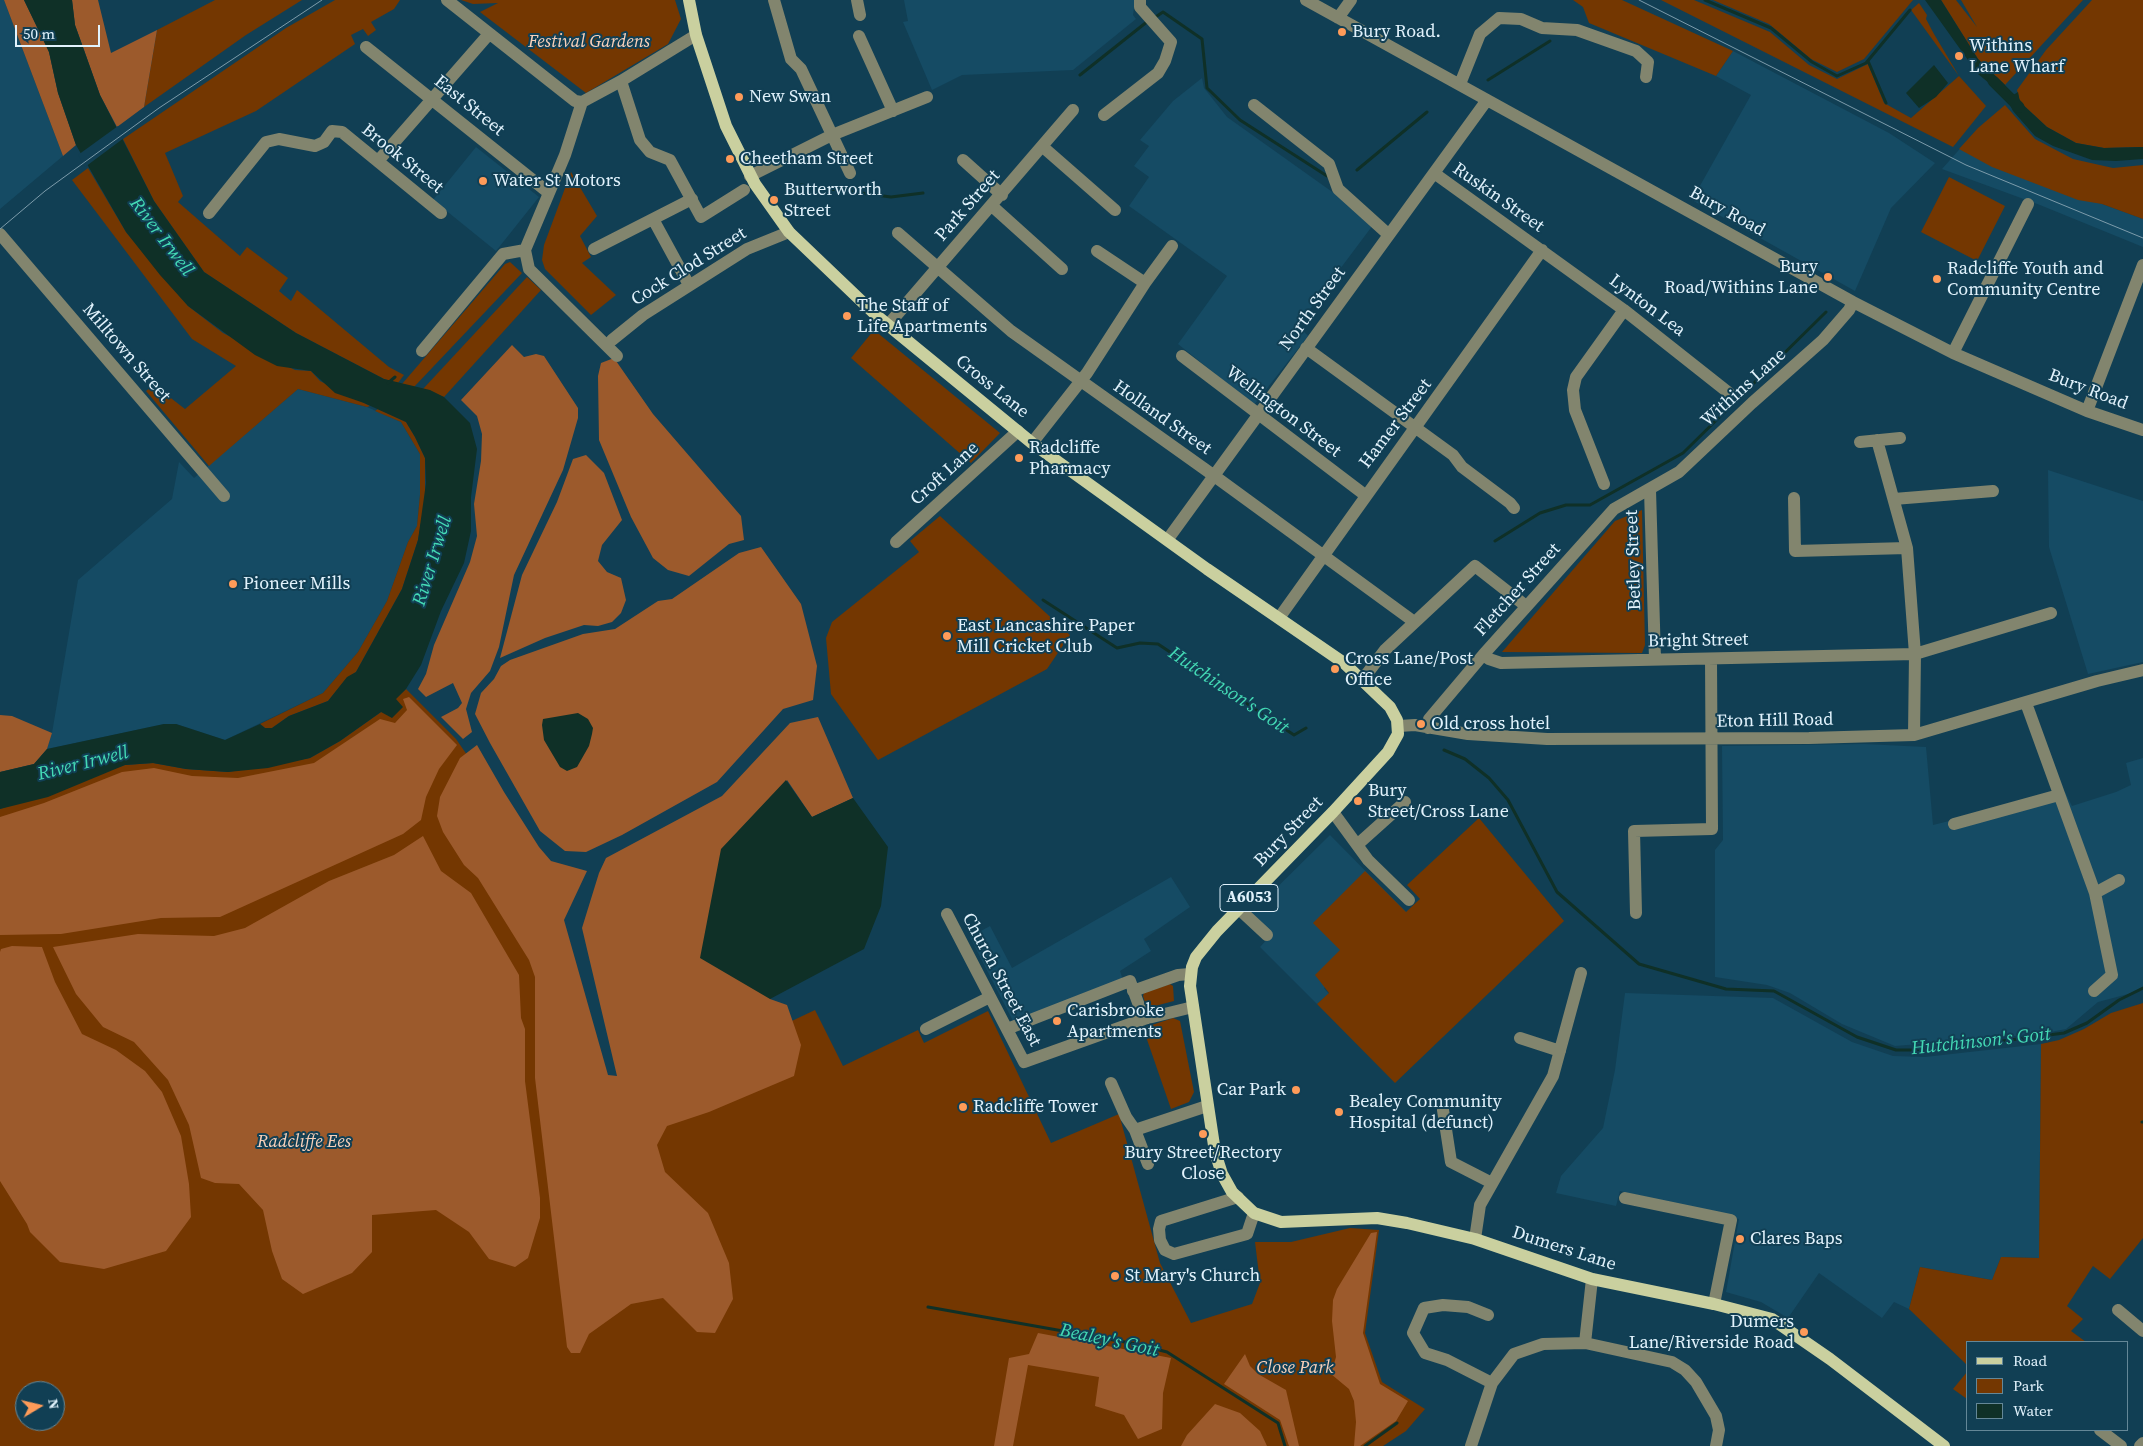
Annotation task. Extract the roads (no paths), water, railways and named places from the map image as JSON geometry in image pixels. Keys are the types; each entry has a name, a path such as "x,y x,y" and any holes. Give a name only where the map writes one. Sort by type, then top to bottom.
{"main road":[{"name":"Cross Lane","path":"690,0 696,35 726,126 750,176 789,232 888,325 1032,443 1362,679 1390,707 1399,726"},
{"name":"Bury Street","path":"1207,1106 1190,974 1196,957 1217,930 1334,812 1396,742 1399,726"},
{"name":"Dumers Lane","path":"1207,1106 1215,1152 1222,1174 1238,1197 1254,1213 1282,1222 1377,1218 1475,1239 1592,1280 1714,1304 1772,1319 1830,1359 1944,1446"}],"street":[{"path":"447,0 575,101 582,102 622,81 696,35"},
{"path":"774,0 791,59 799,65 850,173"},
{"path":"857,0 860,15"},
{"name":"Bury Road","path":"1306,0 1853,302 1953,353 2087,411 2143,430"},
{"path":"1338,18 1351,0"},
{"path":"1104,115 1158,73 1171,42 1140,3"},
{"path":"1460,84 1480,34 1499,18 1521,19 1542,28 1577,30 1636,51 1648,62 1646,77"},
{"path":"378,161 489,34"},
{"path":"859,36 893,111"},
{"name":"East Street","path":"366,47 550,194"},
{"path":"622,81 640,140 650,152 670,160 701,216 744,190"},
{"path":"750,176 832,135 927,97"},
{"name":"North Street","path":"1168,539 1487,100"},
{"path":"582,102 550,194 524,250 529,269 617,356"},
{"path":"1254,105 1329,164 1338,189 1389,235"},
{"name":"Park Street","path":"888,325 1074,110"},
{"name":"Brook Street","path":"209,213 266,142 279,139 315,146 324,142 332,131 342,132 441,213"},
{"path":"1043,147 1115,210"},
{"path":"963,160 1002,195"},
{"name":"Ruskin Street","path":"1434,173 1542,250"},
{"path":"594,249 692,199"},
{"path":"1953,353 2028,204"},
{"path":"992,206 1062,269"},
{"path":"653,219 689,285"},
{"name":"Cock Clod Street","path":"612,340 642,315 747,249 789,232"},
{"name":"Holland Street","path":"898,233 1011,332 1214,475 1413,621"},
{"name":"Milltown Street","path":"0,234 224,496"},
{"path":"1032,443 1087,373 1145,283 1172,246"},
{"path":"422,351 503,254 524,250"},
{"name":"Lynton Lea","path":"1542,250 1624,310 1729,393"},
{"name":"Hamer Street","path":"1279,618 1365,495 1417,427 1542,250"},
{"path":"1097,251 1145,283"},
{"path":"2087,411 2143,265"},
{"name":"Withins Lane","path":"1650,490 1679,472 1752,403 1823,340 1849,310 1853,302"},
{"path":"1604,484 1575,410 1573,390 1576,377 1624,310"},
{"path":"1306,348 1417,427 1456,457 1462,467 1514,508"},
{"name":"Wellington Street","path":"1182,356 1365,495"},
{"name":"Croft Lane","path":"896,542 1018,431"},
{"path":"1860,442 1900,438"},
{"path":"1878,440 1907,548 1915,654 1914,735"},
{"name":"Fletcher Street","path":"1428,728 1429,719 1483,655 1614,509 1650,490"},
{"name":"Betley Street","path":"1650,490 1655,659"},
{"path":"1894,499 1994,492"},
{"path":"1794,498 1795,551 1907,548"},
{"path":"1362,679 1384,650 1413,621 1475,566 1526,606"},
{"name":"Bright Street","path":"1483,655 1488,660 1501,663 1915,654 2051,613"},
{"path":"1636,912 1634,831 1712,829 1711,659"},
{"name":"Eton Hill Road","path":"1399,726 1468,734 1547,739 1711,739 1914,735 2097,681 2143,670"},
{"path":"2026,703 2095,893 2112,975 2094,992"},
{"path":"1954,824 2059,795"},
{"path":"1357,845 1405,802"},
{"path":"1334,812 1368,860 1409,900"},
{"path":"2095,893 2120,880"},
{"path":"1239,909 1267,935"},
{"name":"Church Street East","path":"947,914 1024,1062 1144,1019"},
{"path":"1007,1029 1131,986 1190,974"},
{"path":"1475,1239 1480,1205 1553,1076 1581,974"},
{"path":"1131,986 1144,1019 1193,1007"},
{"path":"926,1030 990,997"},
{"path":"1520,1038 1560,1051"},
{"path":"1111,1083 1126,1117 1136,1130 1148,1164"},
{"path":"1136,1130 1207,1106"},
{"path":"1443,1110 1451,1162 1492,1183"},
{"path":"1238,1197 1161,1222 1159,1229 1160,1240 1165,1250 1174,1254 1247,1234 1254,1213"},
{"path":"1625,1198 1731,1220 1714,1304"},
{"path":"1585,1343 1592,1280"},
{"path":"1488,1315 1468,1307 1443,1305 1424,1308 1413,1332 1425,1353 1447,1360 1492,1383"},
{"path":"2118,1310 2143,1330"},
{"path":"1471,1446 1492,1383 1514,1354 1543,1344 1585,1343 1672,1362 1684,1370 1696,1382 1716,1416 1719,1430 1716,1446"},
{"path":"2101,1431 2121,1446"},
{"path":"2140,1446 2143,1442"}],"water":[{"name":"River Irwell","path":"24,0 72,0 75,25 100,95 154,201 204,272 296,333 384,379 430,390 444,397 470,423 477,449 471,497 471,531 464,563 441,611 421,665 406,689 396,699 403,707 392,718 381,712 340,741 310,758 268,768 228,772 186,769 153,763 125,765 48,797 0,809 0,772 34,764 47,749 164,724 176,724 225,740 260,724 265,728 272,728 289,716 328,701 347,677 356,672 402,589 418,540 426,483 425,458 406,422 364,403 335,393 311,371 277,366 255,355 188,306 160,275 126,232 76,145 58,93 49,52"},
{"path":"1925,0 1941,0 1978,59 2005,85 2001,93 1978,74"},
{"path":"1934,65 1948,83 1936,97 1919,108 1906,93"},
{"path":"2018,92 2020,102 2047,127 2076,143 2104,148 2143,147 2143,159 2092,160 2053,146 2035,136 2013,111 2007,99"},
{"path":"578,713 588,719 593,728 592,734 589,746 577,767 567,771 560,767 544,740 543,719"},
{"path":"786,780 812,817 853,798 888,847 881,906 864,949 770,999 700,958 721,849"}],"waterway":[{"path":"1705,0 1771,28 1812,62 1837,76 1866,63 1910,10"},
{"path":"1154,18 1163,12 1202,39 1207,88 1240,120 1327,176"},
{"path":"1080,75 1148,21"},
{"path":"1488,80 1550,41"},
{"path":"1868,61 1886,103"},
{"path":"1993,81 2019,107"},
{"path":"1357,170 1427,112"},
{"path":"801,185 891,197 923,193"},
{"path":"1495,541 1540,513 1566,505 1590,505 1683,453 1826,312"},
{"path":"388,383 395,377"},
{"name":"Hutchinson's Goit","path":"1043,600 1117,648 1140,643 1158,644 1294,735 1306,728"},
{"name":"Hutchinson's Goit","path":"1444,750 1465,759 1489,778 1508,800 1557,892 1639,964 1726,989 1774,991 1857,1037 1896,1050 1933,1050 2064,1033 2087,1023 2119,1000 2143,988"},
{"name":"Bealey's Goit","path":"928,1307 1136,1344 1167,1352 1278,1423 1285,1446"},
{"name":"Bealey's Goit","path":"1365,1446 1397,1423"}],"tram line":[{"path":"0,229 45,191 159,108 322,0"},
{"path":"1639,0 1966,165 2143,238"}],"place":[{"name":"Bury Road.","path":"1342,32"},
{"name":"Withins Lane Wharf","path":"1959,56"},
{"name":"New Swan","path":"739,97"},
{"name":"Cheetham Street","path":"730,159"},
{"name":"Water St Motors","path":"483,181"},
{"name":"Butterworth Street","path":"774,200"},
{"name":"Bury Road/Withins Lane","path":"1828,277"},
{"name":"Radcliffe Youth and Community Centre","path":"1937,279"},
{"name":"The Staff of Life Apartments","path":"847,316"},
{"name":"Radcliffe Pharmacy","path":"1019,458"},
{"name":"Pioneer Mills","path":"233,584"},
{"name":"East Lancashire Paper Mill Cricket Club","path":"947,636"},
{"name":"Cross Lane/Post Office","path":"1335,669"},
{"name":"Old cross hotel","path":"1421,724"},
{"name":"Bury Street/Cross Lane","path":"1358,801"},
{"name":"Carisbrooke Apartments","path":"1057,1021"},
{"name":"Car Park","path":"1296,1090"},
{"name":"Radcliffe Tower","path":"963,1107"},
{"name":"Bealey Community Hospital (defunct)","path":"1339,1112"},
{"name":"Bury Street/Rectory Close","path":"1203,1134"},
{"name":"Clares Baps","path":"1740,1239"},
{"name":"St Mary's Church","path":"1115,1276"},
{"name":"Dumers Lane/Riverside Road","path":"1804,1332"}],"park label":[{"name":"Festival Gardens","path":"589,42"},
{"name":"Radcliffe Ees","path":"304,1142"},
{"name":"Close Park","path":"1295,1368"}]}
